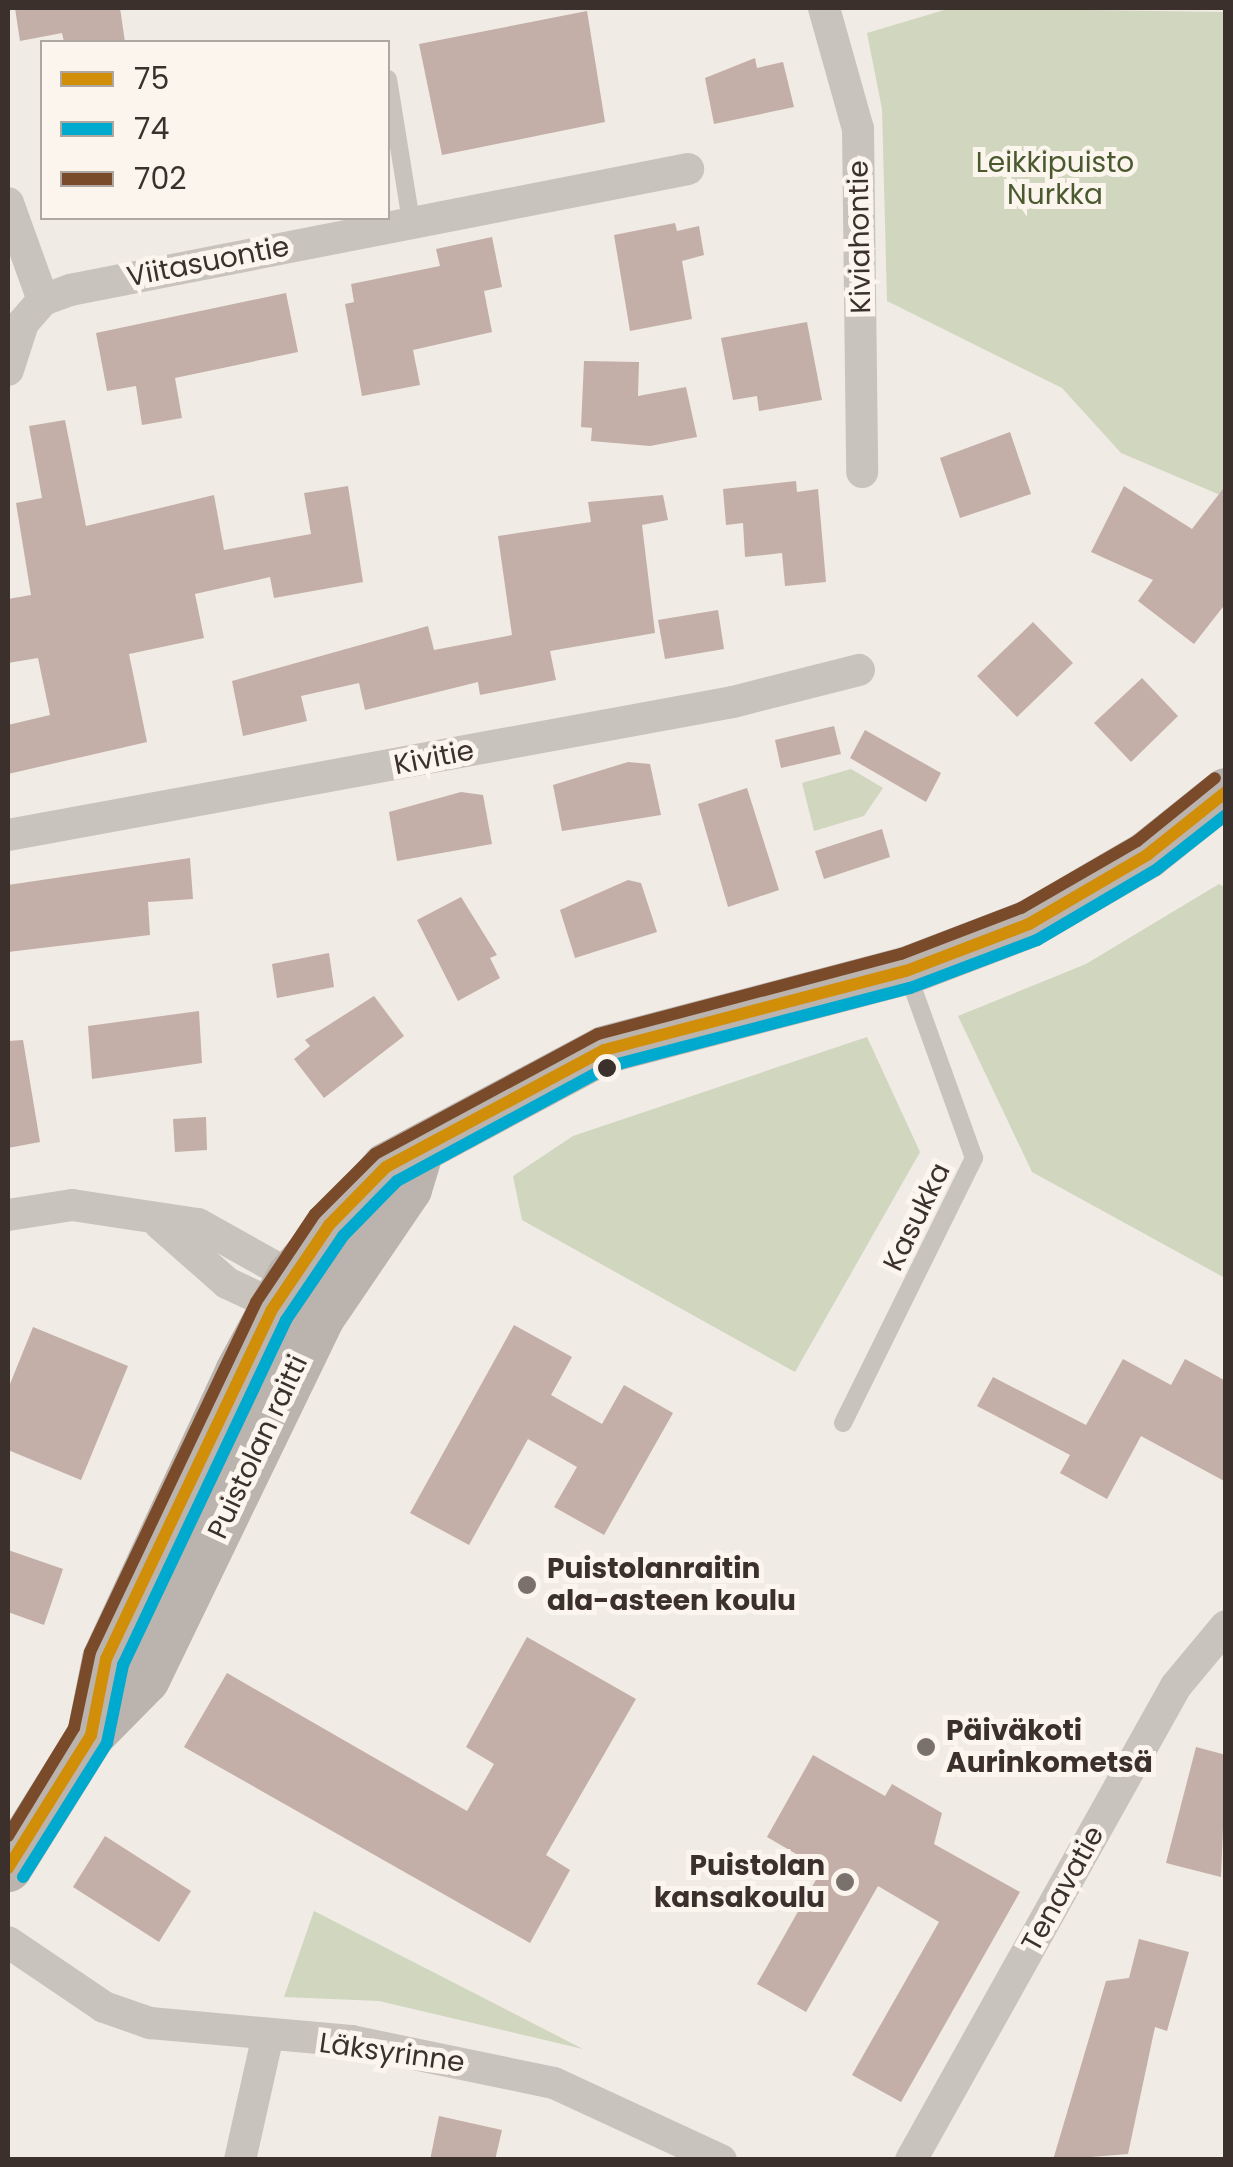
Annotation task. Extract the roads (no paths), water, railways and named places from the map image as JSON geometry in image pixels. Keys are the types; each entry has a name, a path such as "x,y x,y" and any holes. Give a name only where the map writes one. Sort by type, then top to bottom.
{"main road":[{"name":"Puistolan raitti","path":"90,1735 106,1659 281,1293 386,1167 419,1154 500,1099 604,1050 906,971 1090,891 1226,792"},
{"name":"Puistolan raitti","path":"8,1868 90,1735 146,1679 320,1317 408,1188 419,1154"}],"street":[{"name":"Kiviahontie","path":"824,8 858,129 862,472"},
{"name":"Viitasuontie","path":"42,300 411,221 688,169"},
{"path":"8,202 42,300 8,370"},
{"name":"Kivitie","path":"8,835 733,702 859,670"},
{"path":"8,1215 72,1206 160,1224 198,1224 281,1293 320,1317"},
{"name":"Tenavatie","path":"911,2160 1176,1686 1226,1626"},
{"name":"Läksyrinne","path":"8,1942 104,2007 150,2023 268,2039 351,2041 554,2083 721,2160"},
{"path":"240,2160 268,2039"}],"lane":[{"path":"390,91 411,221"},
{"name":"Kasukka","path":"843,1423 974,1158 906,971"}],"place":[{"name":"Puistolanraitin ala-asteen koulu","path":"527,1585"},
{"name":"Päiväkoti Aurinkometsä","path":"926,1747"},
{"name":"Puistolan kansakoulu","path":"845,1882"}],"park label":[{"name":"Leikkipuisto Nurkka","path":"1055,179"}]}
